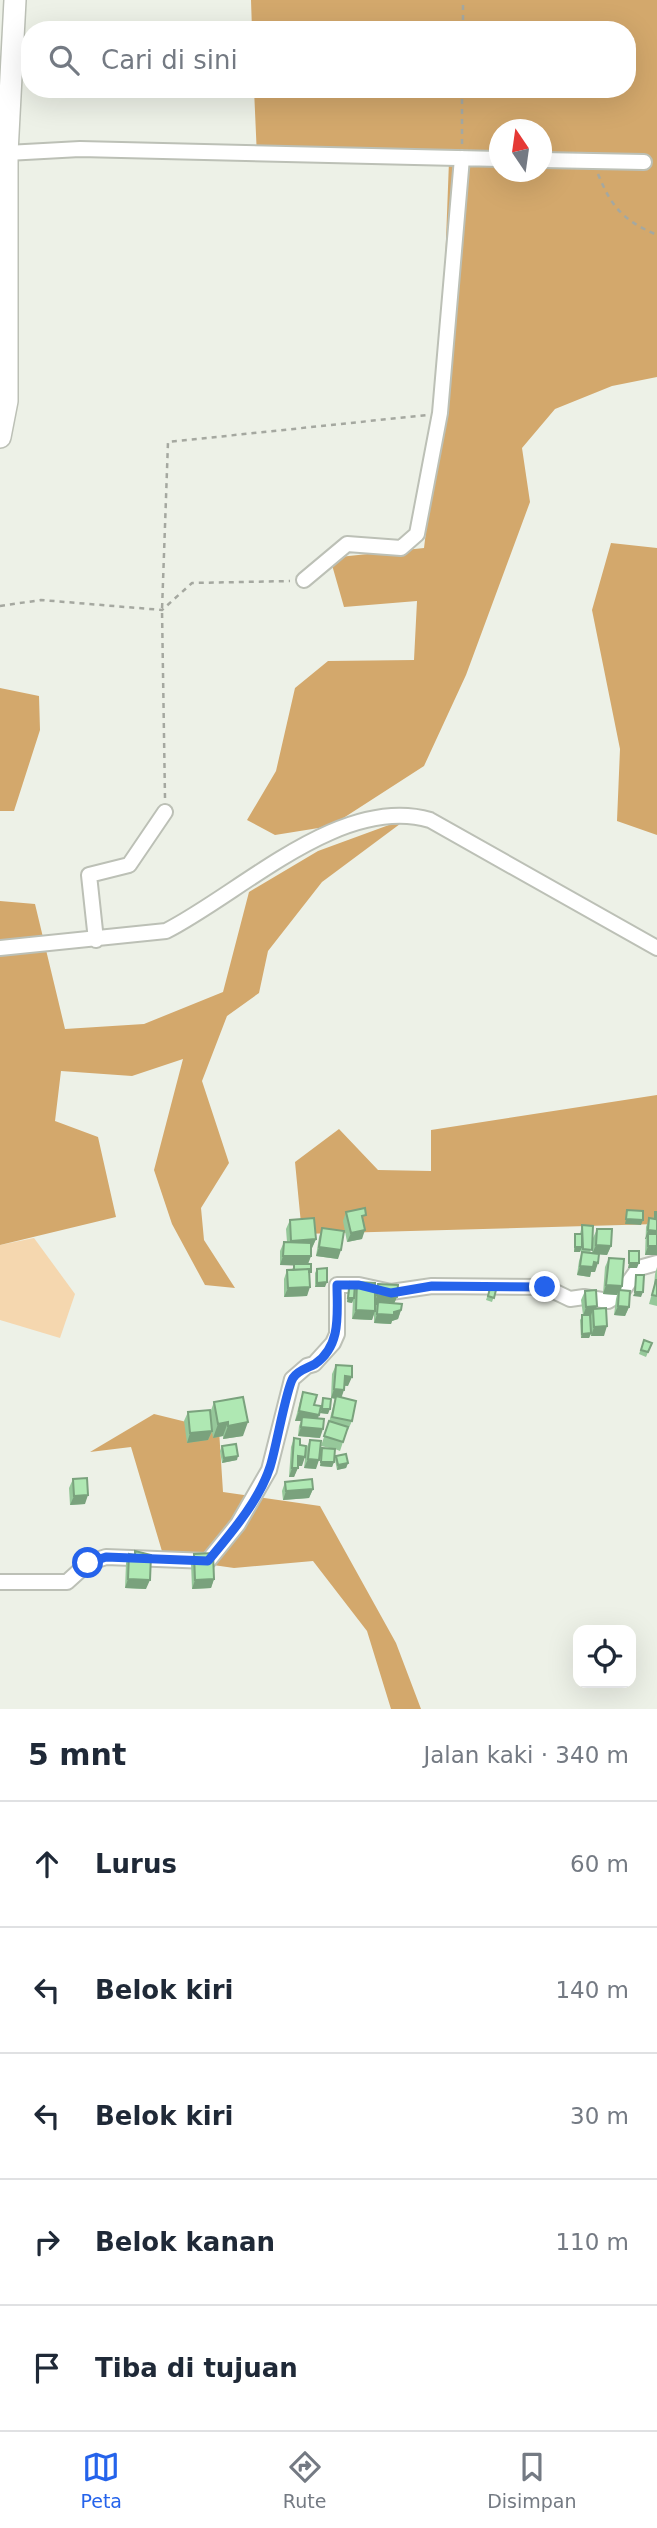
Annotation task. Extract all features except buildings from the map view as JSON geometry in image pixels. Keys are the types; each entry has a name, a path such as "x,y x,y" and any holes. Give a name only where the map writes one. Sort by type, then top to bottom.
{"main road":[{"path":"0,436 8,401 6,73 15,0"}],"street":[{"path":"8,153 80,149 489,159"},
{"path":"304,580 347,544 401,548 417,534 440,413 462,158"},
{"path":"552,160 644,162"},
{"path":"96,940 89,875 129,865 165,812"},
{"path":"0,948 166,931 190,919 249,876 309,844 382,816 410,814 430,820 657,948"},
{"path":"0,1582 67,1582 88,1563 106,1557 208,1561 238,1524 269,1470 292,1379 307,1366 314,1364 333,1343 337,1334 337,1285 359,1285 391,1293 432,1286 545,1287 570,1299 584,1297 608,1301 615,1298 639,1268 657,1263"}],"path":[{"path":"463,0 463,21"},
{"path":"462,98 462,158"},
{"path":"593,161 615,210 634,225 657,235"},
{"path":"165,812 162,610 167,442 440,413"},
{"path":"0,606 41,600 162,610 192,583 304,580"}],"shaded area":[{"path":"251,0 657,0 657,377 612,386 555,409 522,448 530,502 466,675 424,766 331,826 275,835 247,820 276,771 295,688 328,661 414,660 417,601 344,607 330,558 424,548 439,425 449,161 257,157 254,98 636,98 636,21 252,21"},
{"path":"611,543 657,548 657,835 617,821 620,749 592,610"},
{"path":"0,688 39,696 40,730 14,811 0,811"},
{"path":"408,818 322,882 268,951 259,993 227,1016 202,1081 229,1163 201,1208 204,1240 235,1288 205,1285 172,1224 154,1170 183,1059 132,1076 61,1071 55,1121 98,1137 116,1217 0,1245 0,901 35,904 65,1029 144,1024 223,992 249,892 318,851"},
{"path":"657,1095 657,1224 302,1234 295,1162 339,1129 378,1170 431,1171 431,1130"},
{"path":"34,1238 75,1294 60,1338 0,1320 0,1245"},
{"path":"154,1414 219,1430 223,1492 320,1506 396,1643 421,1709 391,1709 367,1631 313,1561 234,1568 164,1558 131,1447 90,1452"}],"route":[{"path":"88,1563 106,1557 208,1561 238,1524 269,1470 292,1379 307,1366 314,1364 333,1343 337,1334 337,1285 359,1285 366,1289 391,1293 432,1286 545,1287"}]}
